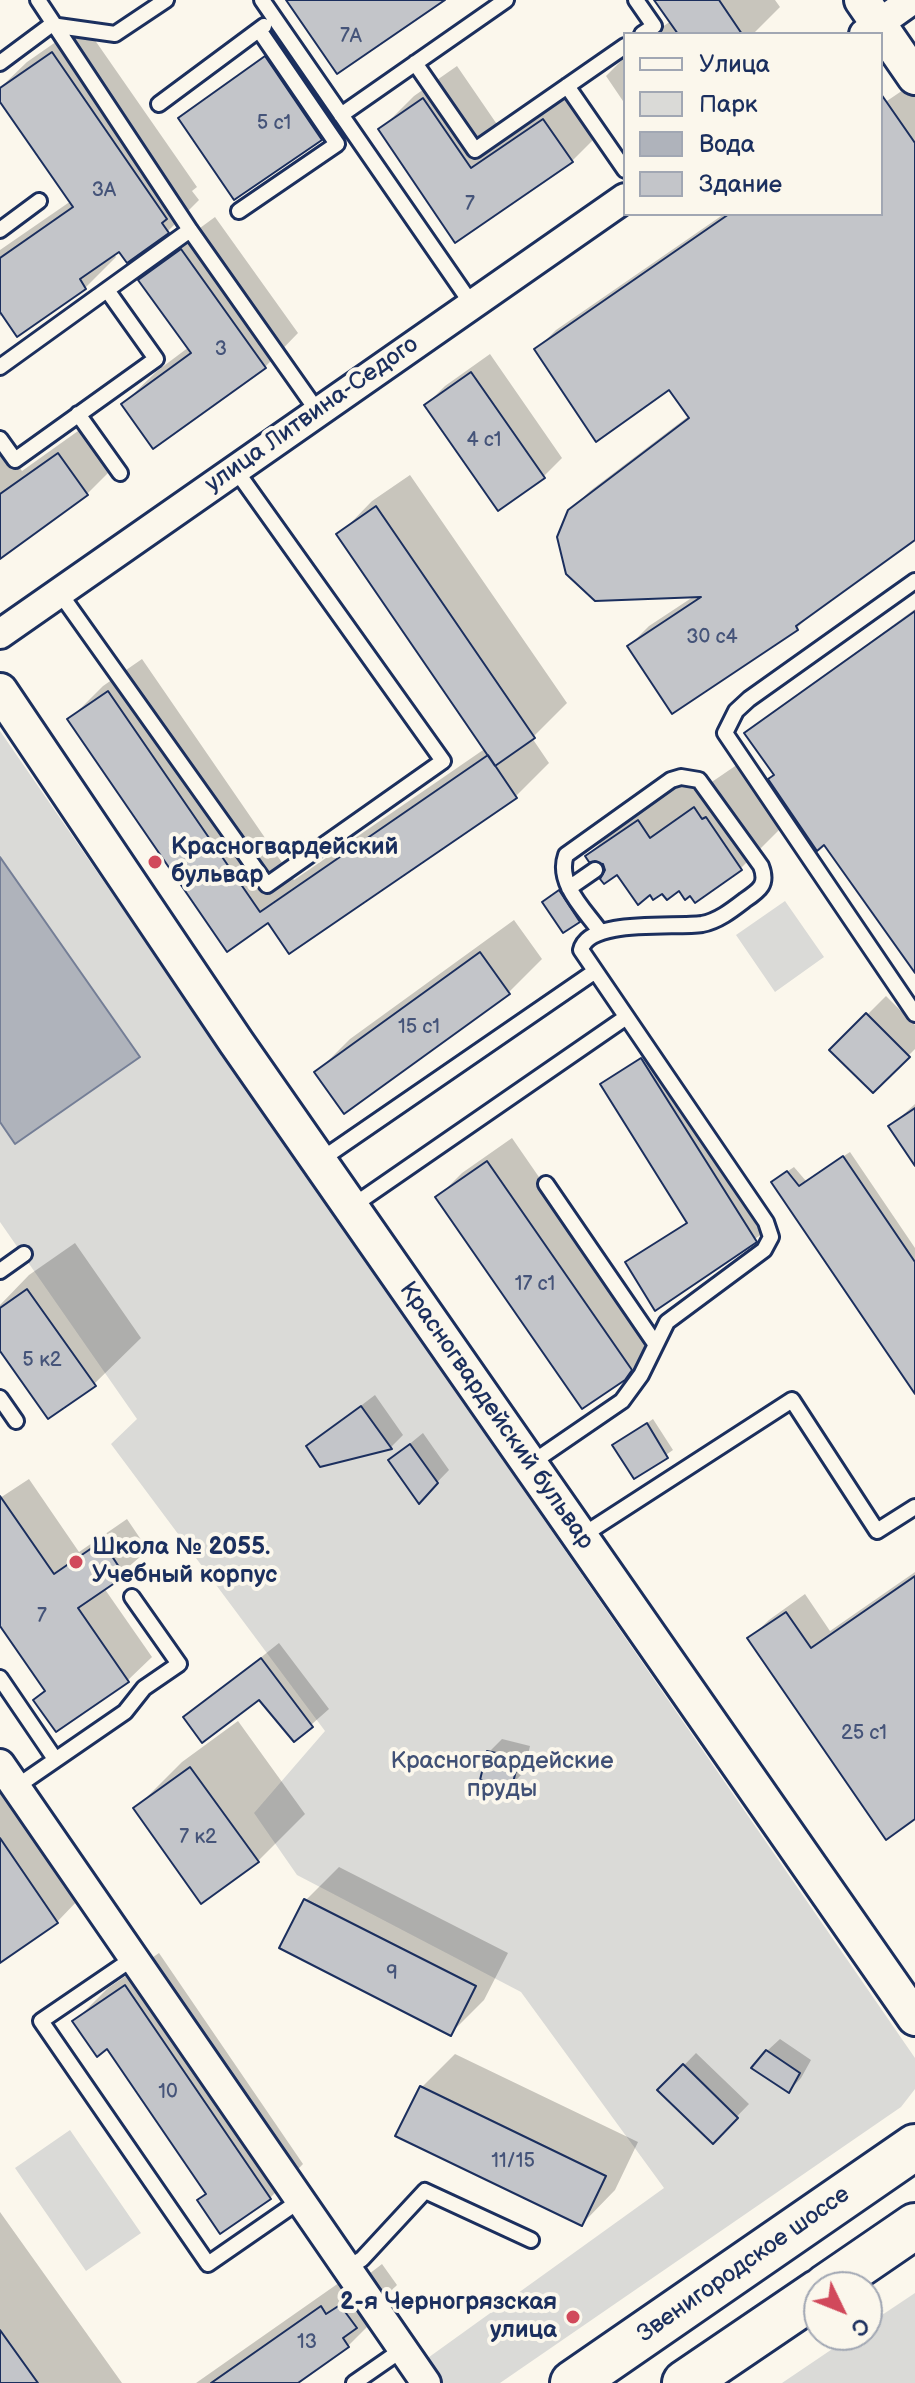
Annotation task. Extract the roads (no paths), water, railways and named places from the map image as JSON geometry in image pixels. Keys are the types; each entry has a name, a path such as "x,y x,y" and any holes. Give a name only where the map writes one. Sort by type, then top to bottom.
{"main road":[{"name":"Звенигородское шоссе","path":"573,2383 915,2147"},
{"path":"849,2271 915,2226"},
{"path":"685,2383 803,2303"}],"street":[{"path":"868,19 912,0"},
{"path":"883,38 915,77"},
{"name":"улица Литвина-Седого","path":"0,634 623,199"},
{"name":"Красногвардейский бульвар","path":"0,691 319,1161 915,2018"},
{"path":"8,1775 426,2383"}],"lane":[{"path":"38,0 51,25 190,230 318,412"},
{"path":"0,63 51,25 115,34 166,0"},
{"path":"262,0 471,303"},
{"path":"341,115 506,0"},
{"path":"636,0 654,26 645,32"},
{"path":"159,104 274,19"},
{"path":"239,211 337,144 259,30"},
{"path":"415,63 475,150 623,47"},
{"path":"567,86 623,167"},
{"path":"0,230 39,201"},
{"path":"0,367 190,230"},
{"path":"0,439 15,460 156,359 107,290"},
{"path":"78,414 120,473"},
{"path":"59,592 267,885 280,876 443,761 235,469"},
{"path":"915,581 749,699 736,711 725,733 915,1014"},
{"path":"530,1464 622,1401 641,1375 654,1342 679,1310 764,1250 771,1229 581,950 583,942 599,930 710,922 760,890 765,876 761,866 706,786 690,777 671,780 573,848 563,864 569,888 599,930"},
{"path":"569,888 595,870"},
{"path":"319,1161 594,972"},
{"path":"351,1207 625,1018"},
{"path":"546,1184 654,1342"},
{"path":"0,1271 24,1254"},
{"path":"0,1398 16,1421"},
{"path":"580,1537 792,1400 877,1531 915,1507"},
{"path":"8,1775 55,1759 125,1712 144,1688 179,1664 132,1597"},
{"path":"0,1678 55,1759"},
{"path":"135,1957 41,2021 208,2264 302,2199"},
{"path":"348,2268 362,2259 425,2191 531,2240"},
{"path":"354,2383 403,2349"}],"water":[{"path":"0,857 140,1057 15,1144 0,1122"}],"place":[{"name":"Красногвардейский бульвар","path":"155,862"},
{"name":"Школа № 2055. Учебный корпус","path":"76,1562"},
{"name":"2-я Черногрязская улица","path":"573,2317"}],"park label":[{"name":"Красногвардейские пруды","path":"502,1776"}]}
